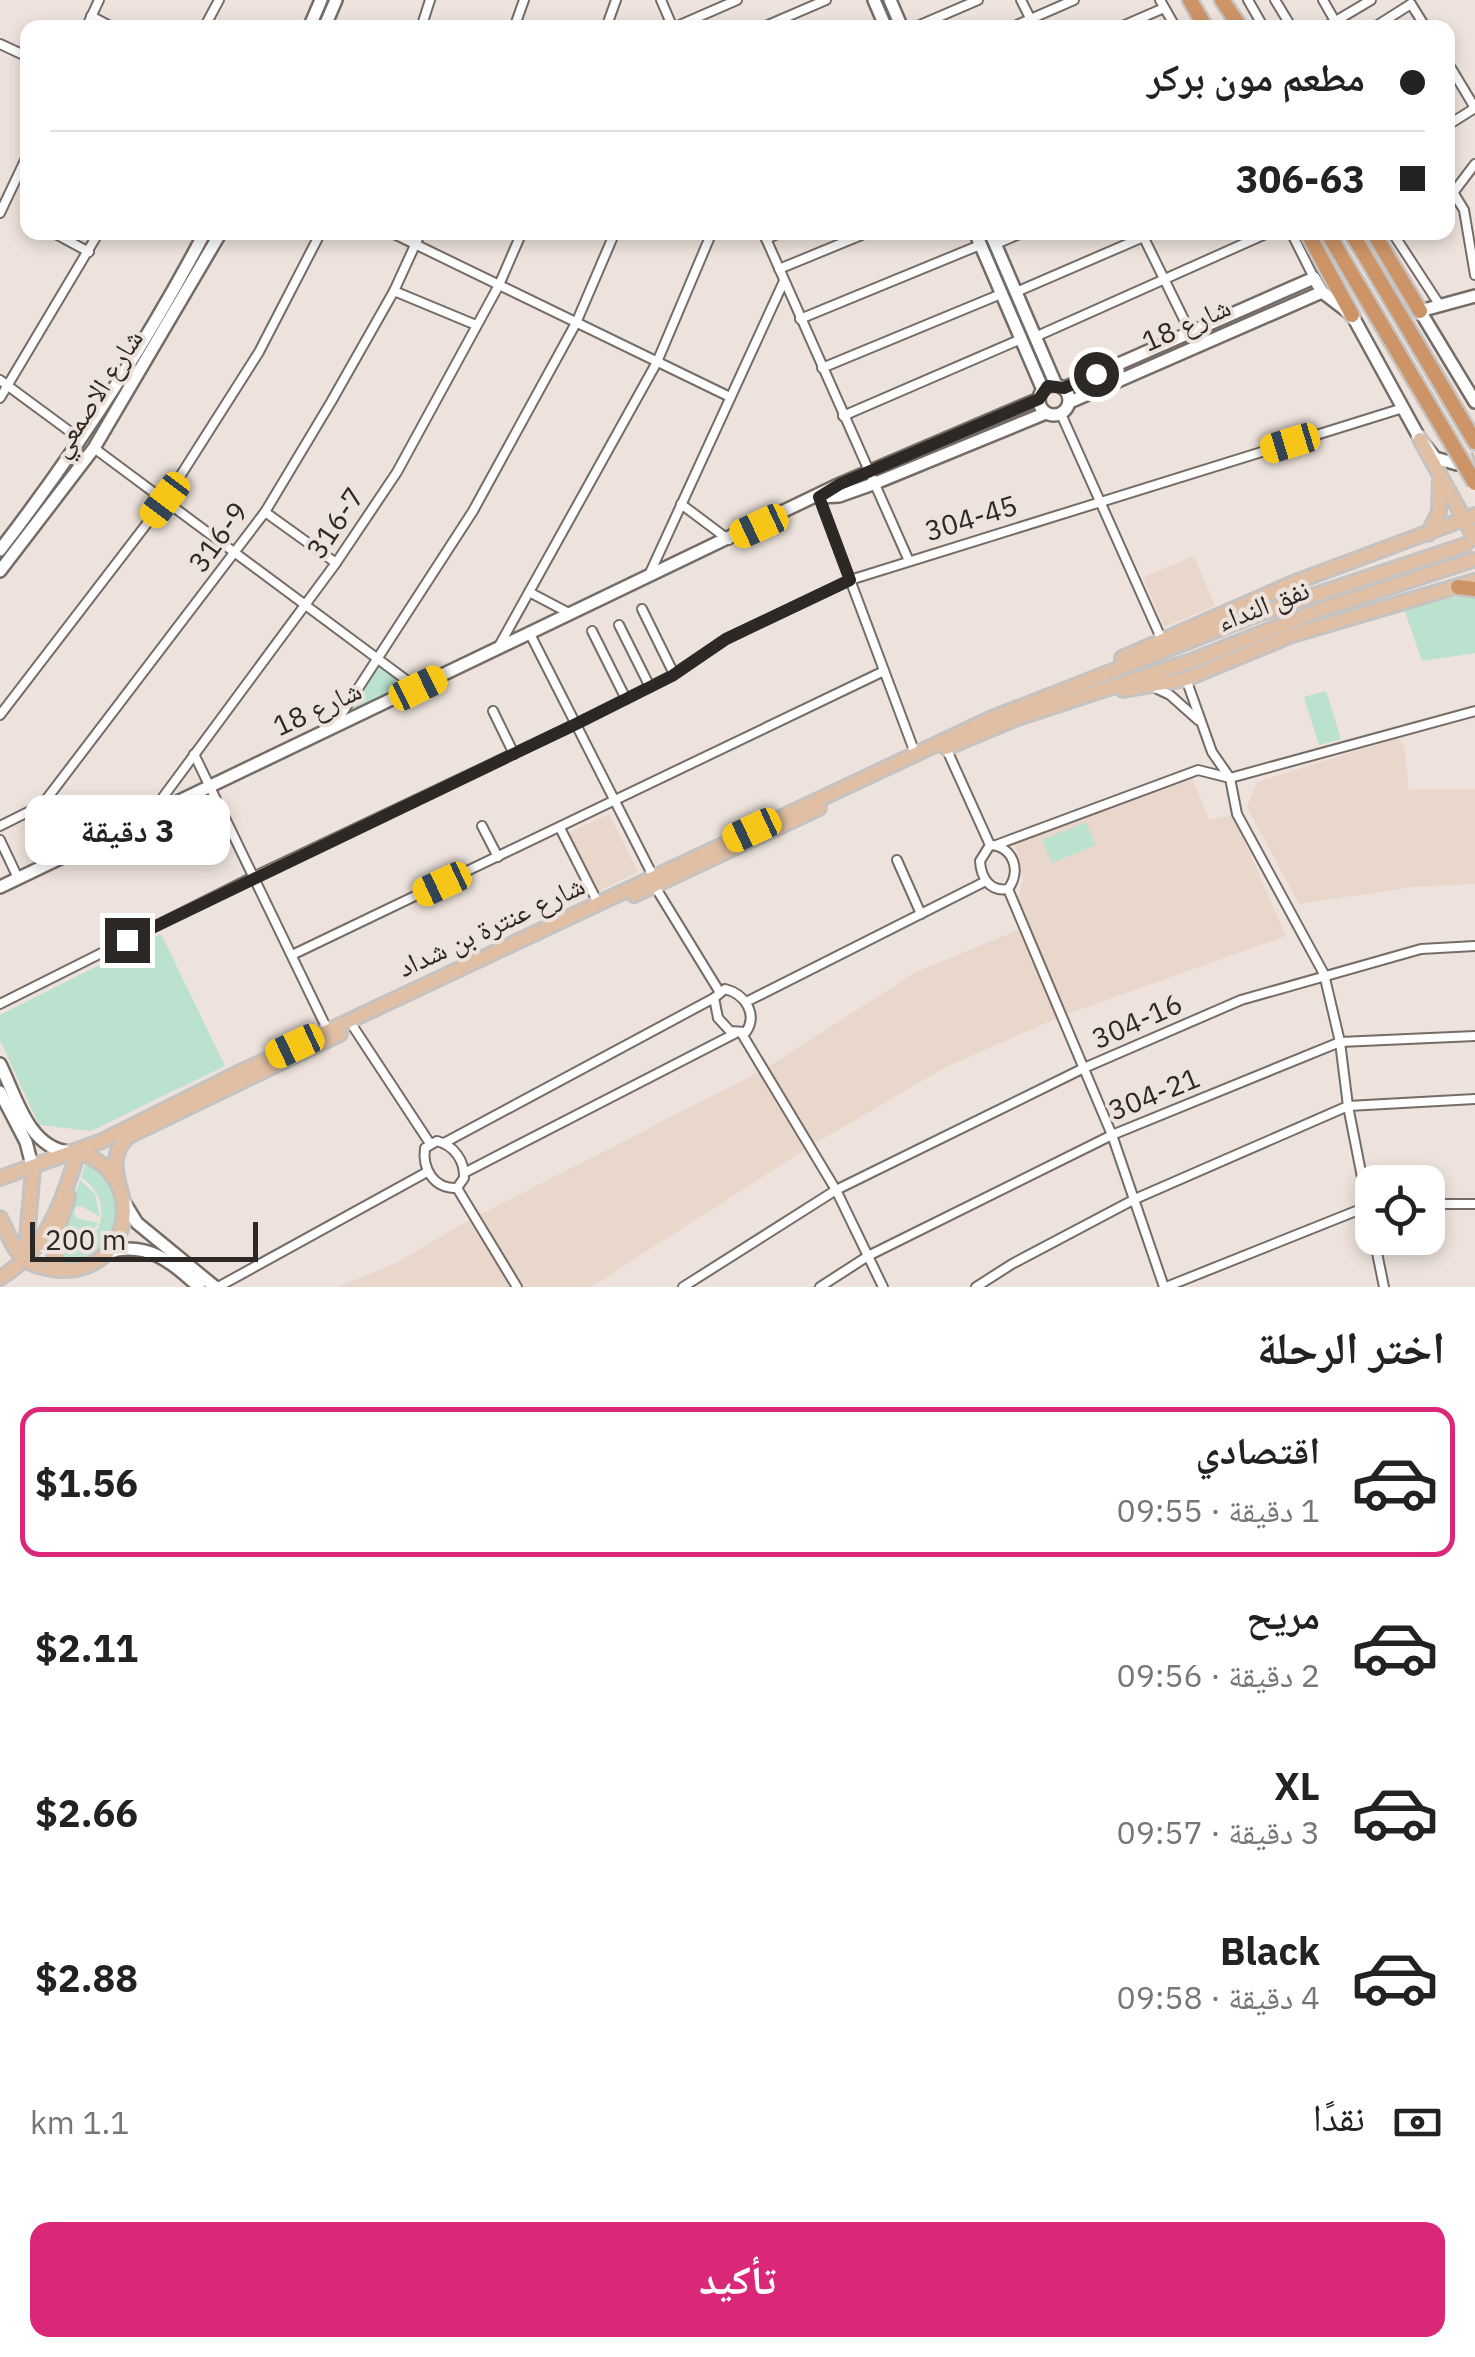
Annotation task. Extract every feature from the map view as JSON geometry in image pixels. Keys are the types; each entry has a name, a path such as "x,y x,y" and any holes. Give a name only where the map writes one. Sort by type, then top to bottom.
{"highway":[{"path":"1218,0 1234,20"},
{"path":"1311,240 1352,315"},
{"path":"1332,240 1475,483"},
{"path":"1356,240 1475,442"},
{"path":"1378,240 1420,311"},
{"path":"1458,587 1475,585"}],"main road":[{"path":"1069,693 1161,638 1293,582 1428,534 1470,530 1420,439"},
{"path":"1428,534 1441,502 1438,472"},
{"name":"نفق النداء","path":"1069,693 1470,530"},
{"name":"نفق النداء","path":"1069,693 1190,661 1325,608 1473,560"},
{"path":"1069,693 1186,680 1292,635 1458,587"},
{"name":"شارع عنترة بن شداد","path":"0,1178 78,1152 598,904 1069,693"},
{"name":"شارع عنترة بن شداد","path":"108,1252 123,1226 116,1156 129,1136 916,753 1069,693"},
{"path":"0,1278 25,1260 43,1240 78,1152 105,1166 122,1195"},
{"path":"25,1260 32,1169"},
{"path":"65,1270 58,1266 52,1250 65,1210 70,1177"},
{"path":"0,1218 25,1260 65,1270 88,1266 108,1252"}],"street":[{"path":"89,20 98,0"},
{"path":"691,20 737,0"},
{"path":"780,20 826,0"},
{"path":"932,20 978,0"},
{"path":"1038,20 1074,0"},
{"path":"1337,20 1370,0"},
{"path":"1384,20 1410,2"},
{"path":"1133,20 1162,4"},
{"path":"91,16 99,20"},
{"path":"1455,75 1475,108"},
{"path":"1455,183 1475,165"},
{"path":"0,213 20,169"},
{"path":"1455,196 1464,210 1475,275"},
{"path":"67,240 89,252"},
{"path":"0,398 95,240"},
{"name":"شارع الاصمعي","path":"0,550 80,439 154,326 201,240"},
{"name":"شارع الاصمعي","path":"0,572 94,448 216,240"},
{"path":"0,715 165,500 259,352 317,240"},
{"path":"406,240 730,397"},
{"name":"316-9","path":"0,826 42,805 265,512 394,291 418,240"},
{"name":"316-7","path":"149,816 336,563 397,472 499,286 519,240"},
{"path":"332,728 473,511 576,322 612,240"},
{"path":"497,650 657,362 709,240"},
{"path":"766,240 908,561"},
{"path":"779,270 850,240"},
{"path":"800,319 973,240"},
{"path":"978,240 1021,339 1046,413 1061,414"},
{"path":"994,240 1036,337 1070,402 1061,414"},
{"path":"1016,292 1131,240"},
{"path":"1144,240 1197,346"},
{"path":"1036,337 1252,240"},
{"path":"1294,240 1322,292 1352,315 1420,439 1435,458 1457,464"},
{"path":"1397,240 1439,304"},
{"name":"شارع 18","path":"0,887 819,497 838,496 1041,394 1314,278"},
{"path":"647,578 784,281"},
{"path":"394,291 476,325"},
{"name":"شارع 18","path":"1070,402 1322,292"},
{"path":"822,368 1001,294"},
{"path":"1475,296 1420,311 1475,402"},
{"path":"843,416 1021,339"},
{"path":"0,380 80,439"},
{"name":"304-45","path":"0,1004 253,877 576,724 674,674 713,646 850,580 1403,408"},
{"name":"شارع 18","path":"870,478 1046,413"},
{"path":"1061,414 1161,638"},
{"path":"94,448 418,688"},
{"path":"819,497 916,753"},
{"path":"681,504 729,540"},
{"path":"265,512 336,563"},
{"path":"529,592 572,614"},
{"path":"642,609 674,674"},
{"path":"619,625 650,687"},
{"path":"592,631 626,699"},
{"path":"530,634 653,880 717,994 718,1018 726,1028 739,1034 836,1190 883,1287"},
{"path":"292,955 884,670"},
{"path":"1186,680 1212,752 1230,778 1238,814 1324,974 1361,1165"},
{"path":"1150,685 1190,711 1200,724"},
{"path":"493,711 514,754"},
{"path":"1008,889 998,889 986,881 980,861 993,845 1198,770 1230,778 1475,711"},
{"path":"946,748 993,845 1006,850 1014,862 1015,879 1008,889"},
{"path":"194,754 328,1031"},
{"path":"42,805 68,854"},
{"path":"482,826 498,857"},
{"path":"560,828 598,904"},
{"path":"0,840 18,878"},
{"path":"897,860 922,914"},
{"path":"746,1002 986,881"},
{"path":"1008,889 1112,1135 1165,1287 1355,1211"},
{"name":"304-16","path":"682,1287 836,1190 1084,1068 1241,1000 1421,949 1475,946"},
{"path":"429,1142 444,1143 717,994 731,990 746,1002 752,1020 749,1029 464,1174 457,1188"},
{"path":"354,1028 429,1142"},
{"name":"304-21","path":"820,1287 868,1256 1112,1135 1340,1042 1475,1036"},
{"path":"0,1064 40,1141 54,1150 78,1152"},
{"path":"0,1092 26,1142 32,1169"},
{"path":"976,1287 1134,1199 1348,1106 1475,1100"},
{"path":"429,1142 423,1154 428,1172 439,1185 457,1188 517,1287"},
{"path":"444,1143 459,1157 464,1174"},
{"path":"122,1195 137,1223 216,1287 428,1172"},
{"path":"1445,1204 1475,1204"},
{"path":"108,1252 130,1248 153,1252 200,1287"},
{"path":"1377,1255 1384,1287"}],"shaded area":[{"path":"1194,556 1215,606 1164,627 1143,577"},
{"path":"1398,738 1404,745 1409,789 1475,789 1475,884 1413,887 1299,904 1247,807 1257,782"},
{"path":"1192,777 1209,820 1233,815 1286,936 1062,1016 946,1067 809,1147 591,1287 517,1287 479,1215 763,1070 916,972 1023,928 1019,894 1023,878 1014,842"},
{"path":"609,814 638,872 595,893 566,834"},
{"path":"469,1220 513,1287 338,1287 400,1261"}],"green space":[{"path":"1475,595 1475,653 1422,661 1404,609"},
{"path":"378,664 407,686 342,715"},
{"path":"1326,691 1341,739 1319,745 1304,697"},
{"path":"1086,822 1096,845 1052,863 1042,840"},
{"path":"161,934 225,1066 91,1131 39,1125 0,1040 0,1015"},
{"path":"86,1163 114,1193 119,1218 110,1243 96,1257 63,1267 57,1252 85,1244 100,1224 99,1199 81,1177"},
{"path":"80,1180 95,1194 100,1217 76,1207 77,1218 98,1223 83,1243 58,1248"}],"tunnel":[{"path":"1457,464 1475,457"}],"route":[{"path":"127,940 576,724 672,676 726,639 850,580 819,497 840,484 1039,399 1040,392 1048,386 1064,388 1096,374"}]}
